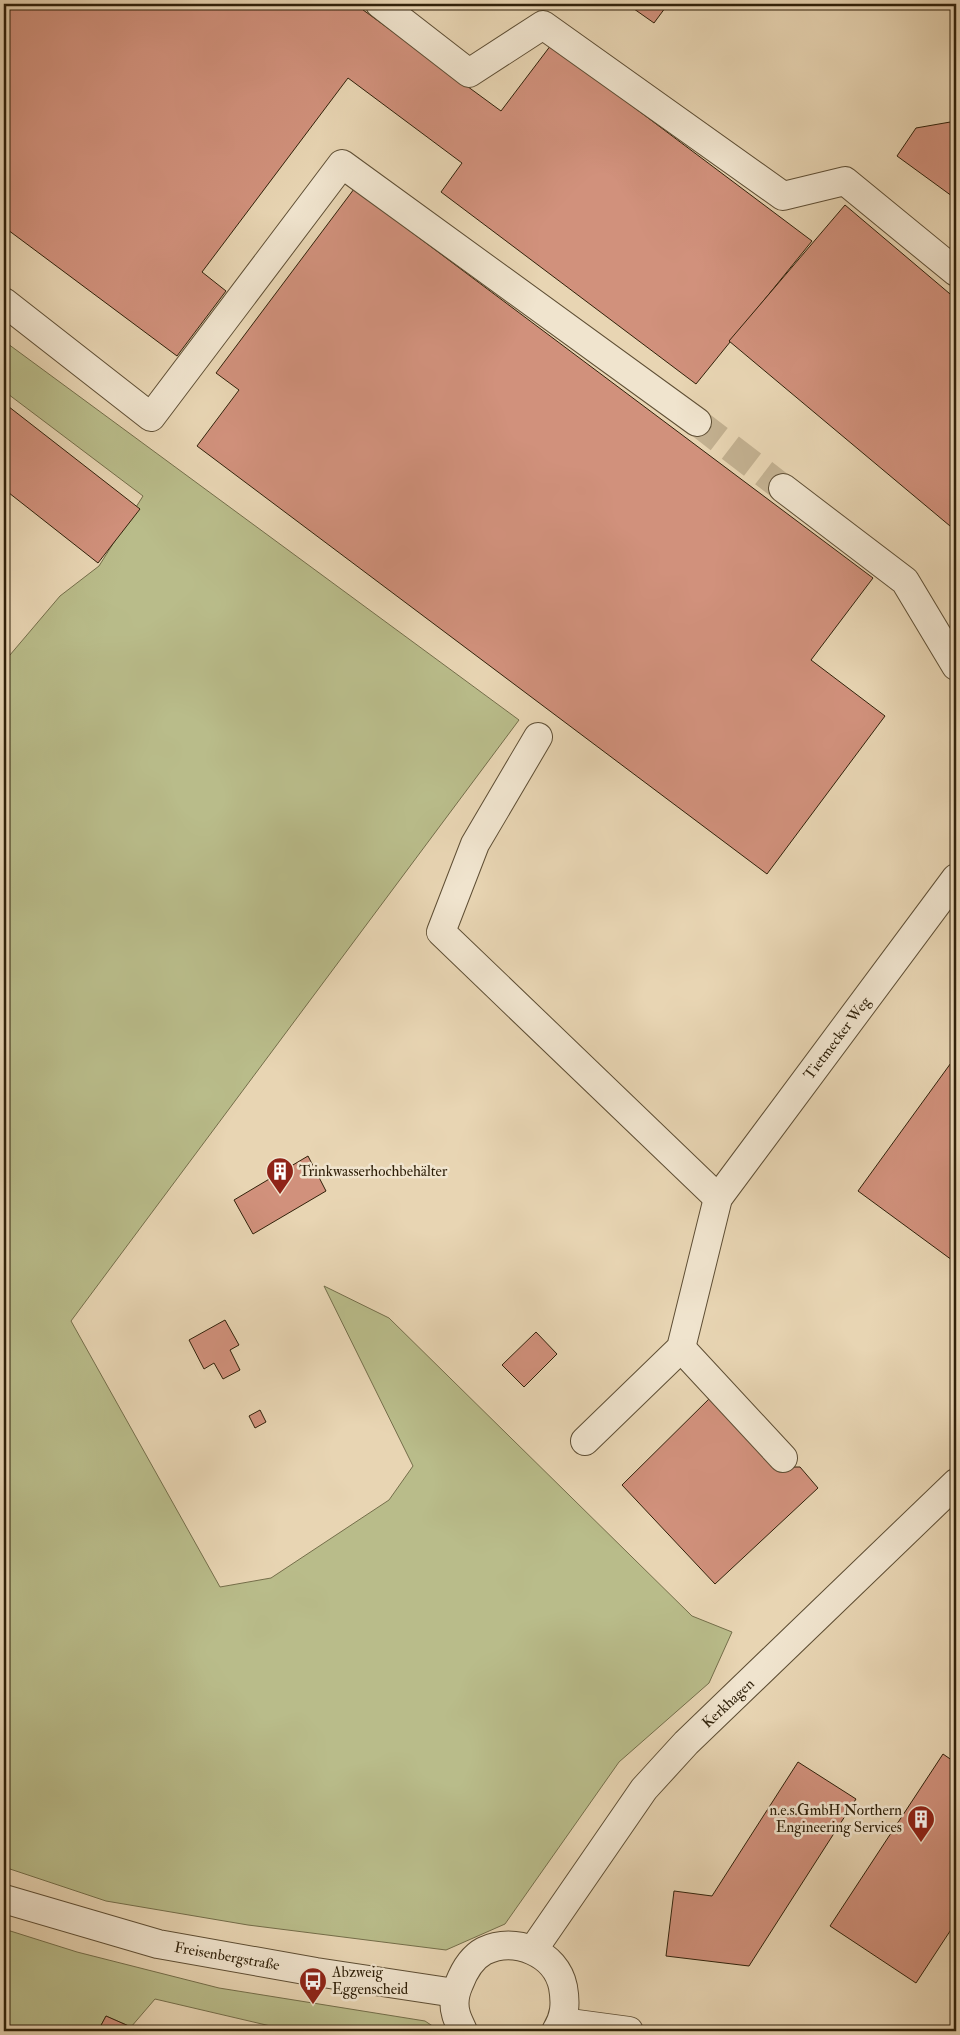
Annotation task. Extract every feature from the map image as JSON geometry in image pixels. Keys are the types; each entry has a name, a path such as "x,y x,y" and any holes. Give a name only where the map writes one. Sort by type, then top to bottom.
{"street":[{"path":"380,4 469,73 543,25 783,196 845,181 956,272"},
{"path":"4,302 151,417 342,164 697,422"},
{"path":"783,488 905,581 956,666"},
{"path":"538,738 475,844 441,932 718,1198 681,1348 585,1441"},
{"name":"Tietmecker Weg","path":"718,1198 956,878"},
{"path":"681,1348 783,1458"},
{"name":"Kerkhagen","path":"533,1950 650,1782 686,1743 956,1483"},
{"name":"Freisenbergstraße","path":"4,1899 158,1944 316,1972 455,1992"},
{"path":"464,2031 456,2013 455,1992 464,1969 484,1952 508,1945 533,1950 550,1962 562,1980 566,2001 559,2026 629,2031"}],"green space":[{"path":"4,341 519,720 71,1321 220,1587 271,1578 389,1500 413,1466 324,1286 389,1318 692,1616 732,1632 709,1683 619,1762 505,1924 446,1950 248,1925 106,1901 4,1867 4,662 60,596 99,566 143,496 4,391"},
{"path":"4,1929 77,1952 219,1988 425,2021 440,2031 341,2031 279,2028 155,1999 131,2027 106,2016 99,2029 103,2031 4,2031"}],"building":[{"path":"4,4 355,4 501,111 551,45 812,241 696,384 441,192 462,163 348,78 202,272 226,291 177,356 4,227"},
{"path":"627,4 668,4 654,23"},
{"path":"956,121 956,199 897,156 916,128"},
{"path":"354,189 873,578 811,660 885,716 767,874 197,446 239,390 216,373"},
{"path":"845,205 956,299 956,531 729,341"},
{"path":"4,403 140,509 98,563 4,489"},
{"path":"956,1056 956,1263 858,1191"},
{"name":"Trinkwasserhochbehälter","path":"308,1156 326,1191 253,1234 234,1200"},
{"path":"225,1320 239,1345 230,1350 240,1370 223,1379 214,1363 204,1369 189,1340"},
{"path":"536,1332 557,1354 524,1387 502,1365"},
{"path":"714,1394 787,1467 800,1467 818,1488 715,1584 622,1485"},
{"path":"260,1410 266,1422 255,1428 249,1416"},
{"name":"n.e.s.GmbH Northern Engineering Services","path":"943,1754 956,1763 956,1922 916,1983 830,1926"},
{"path":"798,1762 856,1799 749,1966 666,1956 674,1891 712,1896"},
{"path":"106,2016 131,2027 129,2031 99,2029"}],"tunnel":[{"path":"697,422 783,488"}],"place":[{"name":"Trinkwasserhochbehälter","path":"280,1195"},
{"name":"n.e.s.GmbH Northern Engineering Services","path":"921,1843"},
{"name":"Abzweig Eggenscheid","path":"313,2005"}]}
